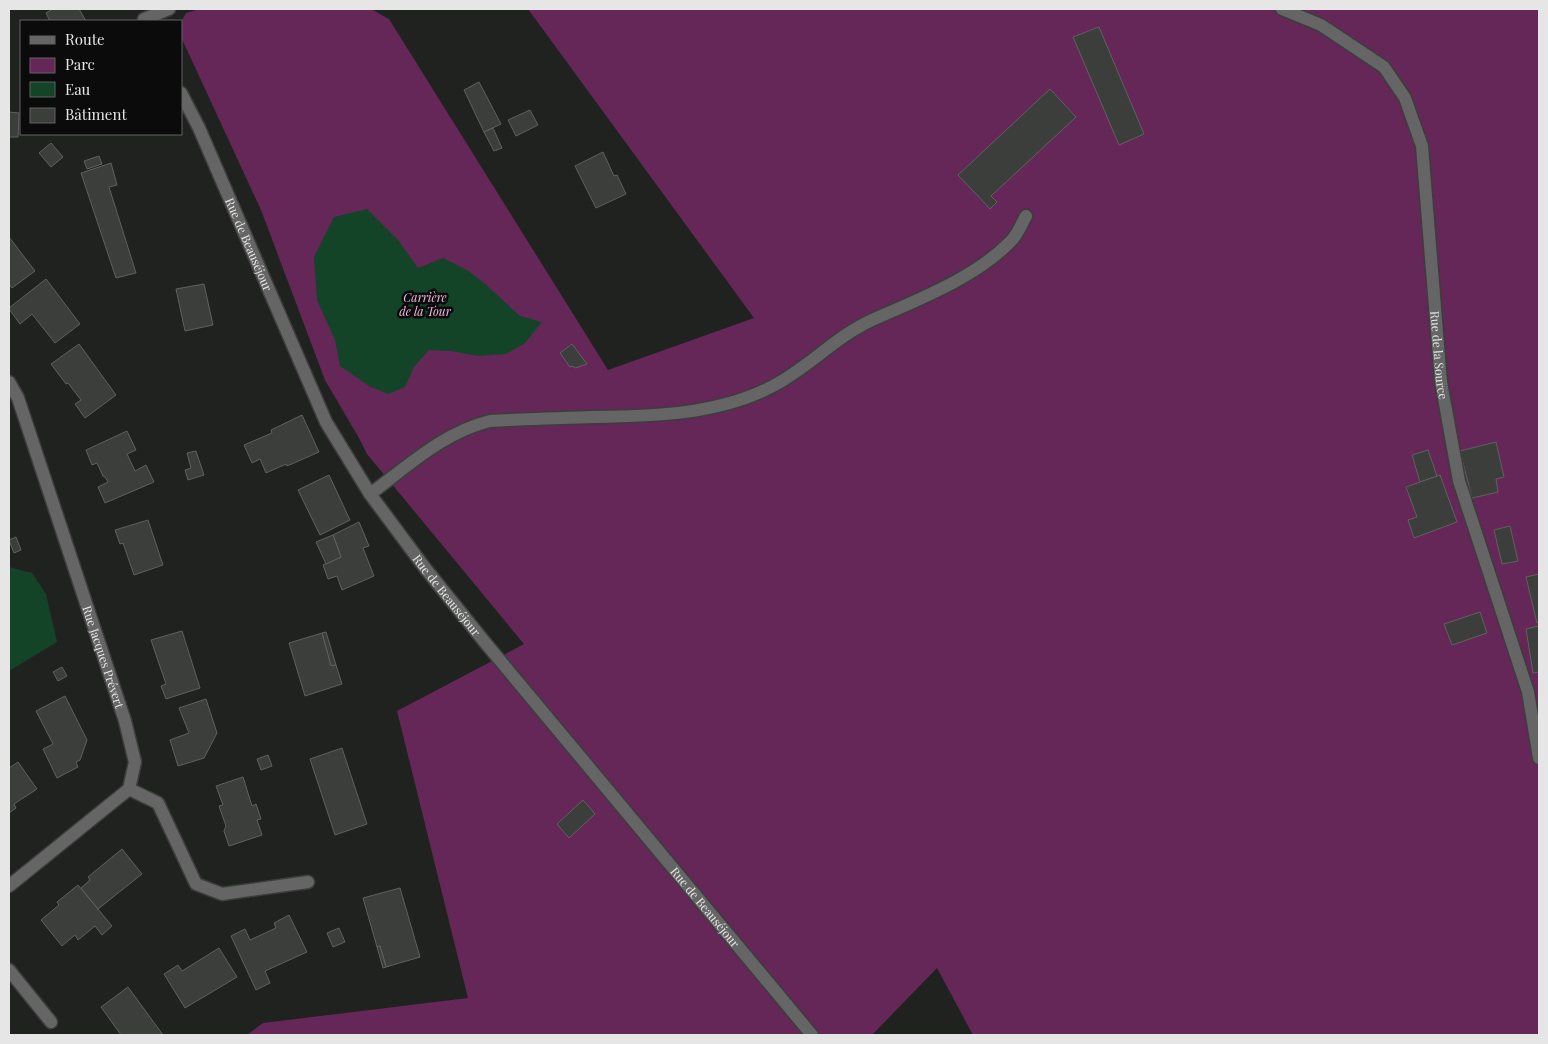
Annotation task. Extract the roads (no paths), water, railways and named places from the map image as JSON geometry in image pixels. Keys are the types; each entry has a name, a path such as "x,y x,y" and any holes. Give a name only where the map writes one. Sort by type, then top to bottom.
{"street":[{"path":"142,16 169,9"},
{"name":"Rue de la Source","path":"1282,9 1321,25 1384,67 1405,98 1422,146 1441,382 1459,481 1528,692 1539,758"},
{"name":"Rue de Beauséjour","path":"182,95 199,128 326,422 370,494 425,568 483,640 812,1035"},
{"path":"370,494 435,445 473,425 490,421 655,415 707,408 739,401 763,391 802,368 851,331 984,265 1012,241 1026,216"},
{"name":"Rue Jacques Prévert","path":"9,382 18,398 125,720 135,762 128,789"},
{"path":"9,886 128,789 158,804 196,884 222,894 308,882"},
{"path":"9,970 51,1022"}],"water":[{"path":"367,209 398,240 418,268 443,258 467,270 520,316 542,322 525,343 506,354 478,356 451,351 429,350 414,367 405,387 388,394 369,386 340,366 335,340 317,300 314,257 334,217"},
{"path":"9,567 32,573 46,594 57,642 9,671"}],"park label":[{"name":"Carrière de la Tour","path":"425,304"}]}
